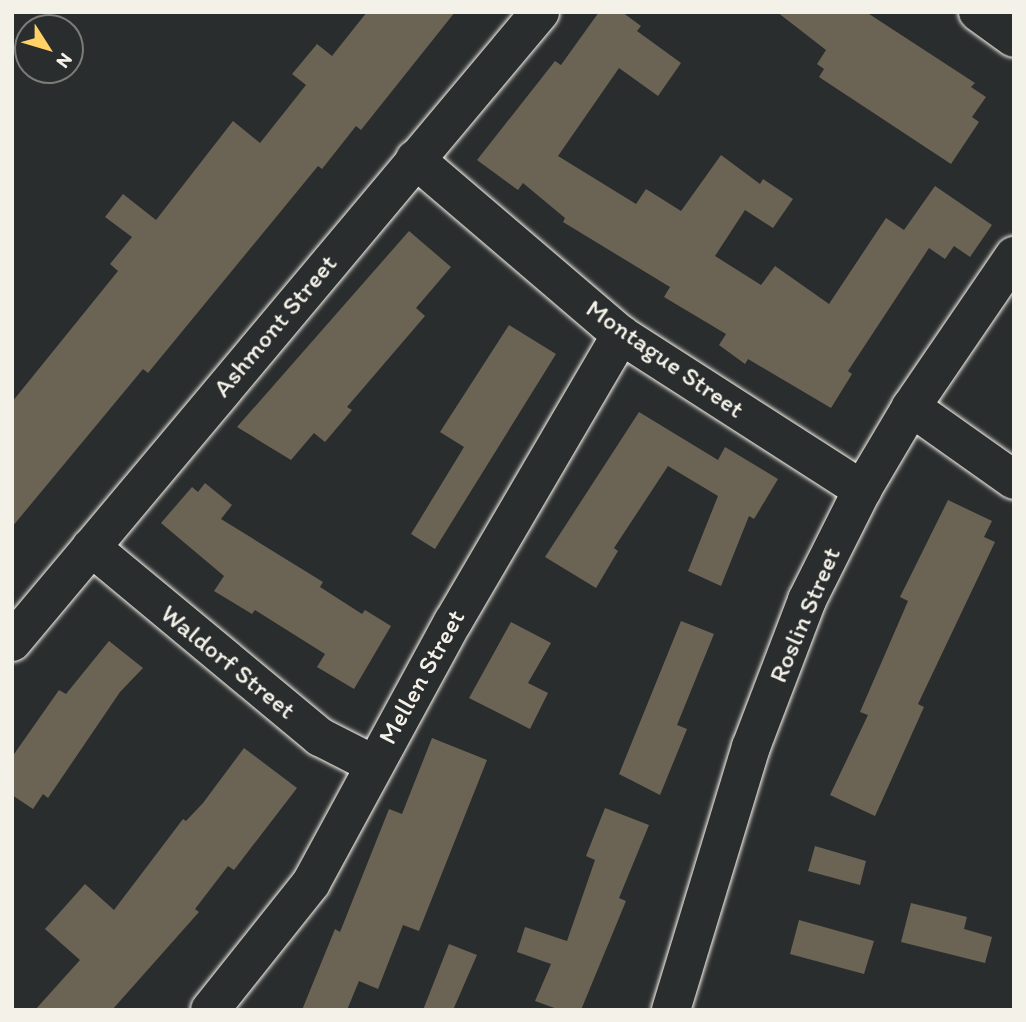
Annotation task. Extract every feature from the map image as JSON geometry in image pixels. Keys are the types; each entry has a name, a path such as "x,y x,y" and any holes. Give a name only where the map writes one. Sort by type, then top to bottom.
{"street":[{"name":"Ashmont Street","path":"12,642 540,12"},
{"path":"978,12 1014,38"},
{"name":"Montague Street","path":"415,159 621,335 862,490"},
{"name":"Roslin Street","path":"671,1010 751,747 807,600 862,490 911,407 1014,256"},
{"name":"Mellen Street","path":"209,1010 311,883 345,827 373,764 621,335"},
{"path":"911,407 1014,480"},
{"name":"Waldorf Street","path":"91,547 320,737 373,764"}],"building":[{"path":"367,12 455,12 361,130 356,126 322,169 318,166 148,373 143,369 12,527 12,402 118,271 110,264 132,237 105,217 123,194 156,220 233,121 260,143 306,85 292,74 317,44 332,56"},
{"path":"599,12 622,12 641,26 637,31 681,63 658,96 619,68 558,156 636,204 646,189 681,211 721,155 760,184 763,179 793,199 773,228 745,210 715,256 761,285 775,266 829,304 886,218 904,230 935,186 992,225 970,257 954,246 945,259 929,248 848,371 852,374 831,408 748,359 745,364 719,345 726,334 664,297 670,287 563,222 565,218 523,183 518,190 477,160 555,61 561,65"},
{"path":"777,12 866,12 975,83 971,87 986,97 972,117 979,122 951,164 819,77 824,69 817,64 826,50"},
{"path":"409,231 451,267 416,308 425,316 347,407 352,410 325,442 314,433 291,460 237,427"},
{"path":"509,325 556,354 435,549 411,534 464,447 440,432"},
{"path":"639,412 718,460 725,447 778,479 754,519 749,516 721,586 688,571 718,496 668,466 614,548 618,551 596,588 545,557"},
{"path":"205,483 232,505 221,519 323,582 320,587 362,614 365,610 391,626 354,689 317,667 325,654 255,610 252,614 214,591 224,576 161,523 192,487 198,492"},
{"path":"948,500 992,521 984,537 995,542 918,704 924,707 875,816 830,795 868,715 860,712 908,601 900,597"},
{"path":"681,621 714,634 677,725 687,729 660,795 619,774"},
{"path":"511,622 551,643 528,683 548,693 530,729 469,698"},
{"path":"109,641 143,668 120,692 48,798 43,794 33,809 12,795 12,757 59,690 66,694"},
{"path":"432,738 487,760 419,931 403,925 378,989 359,981 347,1010 302,1010 335,929 340,932 389,809 402,814"},
{"path":"244,748 297,788 234,870 228,866 195,909 199,912 112,1010 35,1010 80,960 45,929 85,884 114,910 183,819 186,821 203,803"},
{"path":"605,808 649,825 619,898 626,901 581,1010 560,1010 535,1001 551,964 517,952 525,927 567,941 595,860 586,856"},
{"path":"815,846 866,861 860,885 808,871"},
{"path":"911,903 967,917 964,929 992,937 985,963 901,942"},
{"path":"799,920 874,941 864,974 790,954"},
{"path":"449,944 477,955 453,1010 423,1010"}]}
